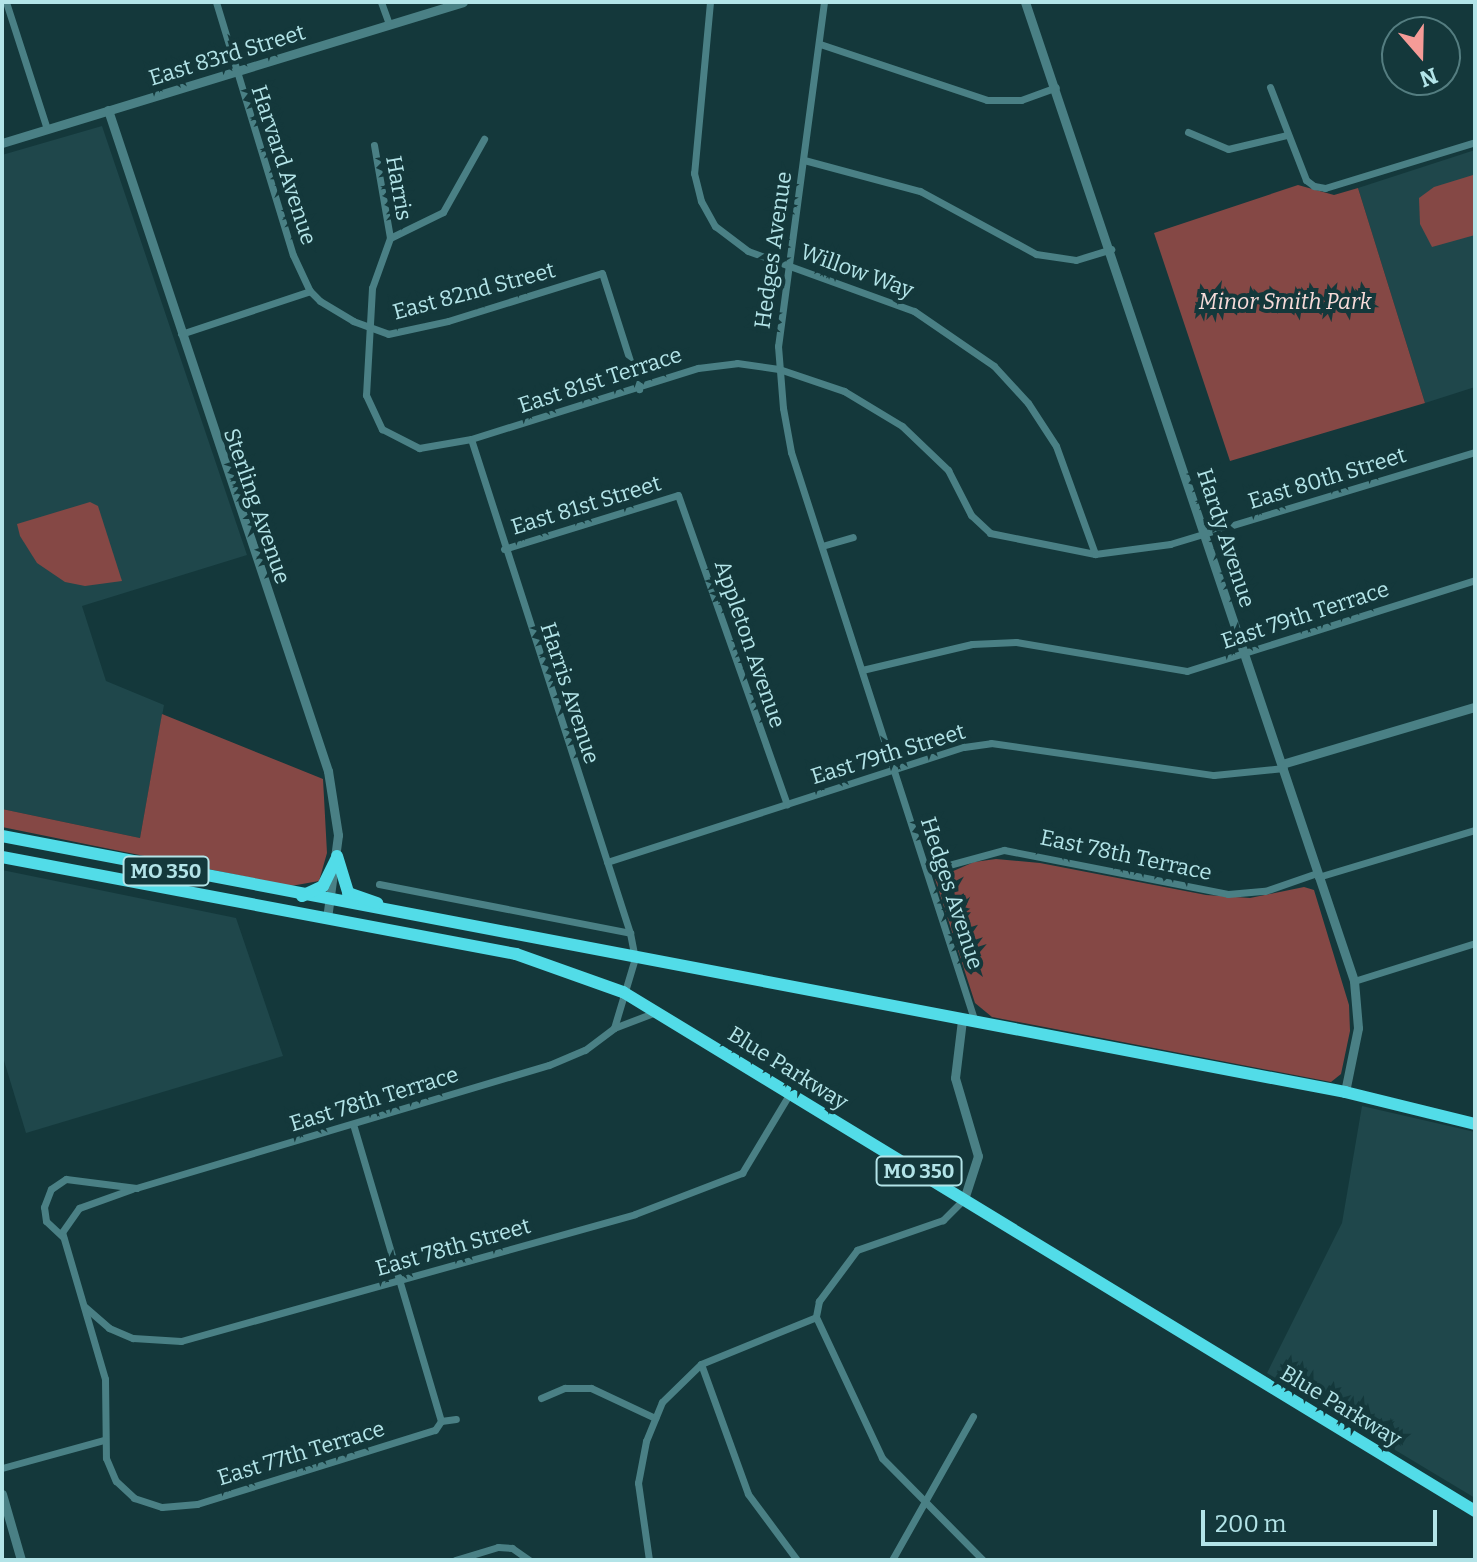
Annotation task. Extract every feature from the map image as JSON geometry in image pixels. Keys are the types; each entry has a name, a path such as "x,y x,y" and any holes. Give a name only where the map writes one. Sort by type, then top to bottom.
{"highway":[{"name":"MO 350","path":"2,836 298,896 1345,1092 1475,1124"},
{"path":"298,896 323,886 337,856"},
{"path":"337,856 348,893 417,918"},
{"name":"Blue Parkway","path":"2,857 516,954 623,992 1475,1511"}],"street":[{"path":"6,2 47,129"},
{"name":"Harvard Avenue","path":"216,2 293,255 310,291"},
{"path":"381,2 389,24"},
{"name":"East 83rd Street","path":"2,143 463,2"},
{"name":"Willow Way","path":"710,2 694,173 701,201 726,237 789,266 914,311 994,366 1028,403 1056,446 1095,554"},
{"name":"Hedges Avenue","path":"824,2 789,266 779,369 791,452 927,871 968,1021"},
{"name":"Hardy Avenue","path":"1025,2 1111,249 1354,981 1358,1028 1345,1092"},
{"path":"820,44 987,100 1021,100 1056,87"},
{"path":"1270,87 1306,180 1314,186 1325,188 1475,142"},
{"name":"Sterling Avenue","path":"108,110 328,771 337,856 327,918"},
{"path":"1188,132 1228,149 1287,135"},
{"path":"390,238 443,212 484,139"},
{"name":"Harris","path":"374,145 390,238 372,288 368,328 370,411 399,442 435,448"},
{"path":"804,160 920,191 1036,254 1076,260 1111,249"},
{"name":"East 82nd Street","path":"310,291 368,328 388,334 448,321 602,273 639,389"},
{"path":"181,334 310,291"},
{"name":"East 81st Terrace","path":"435,448 716,364 779,369"},
{"name":"East 80th Street","path":"779,369 844,391 902,426 948,470 971,515 990,533 1095,554 1147,549 1475,452"},
{"name":"Harris Avenue","path":"471,439 630,933 635,958"},
{"name":"East 81st Street","path":"504,549 680,493"},
{"name":"Appleton Avenue","path":"680,493 787,804"},
{"path":"822,546 853,537"},
{"name":"East 79th Terrace","path":"862,670 993,642 1038,644 1174,671 1204,667 1245,651 1475,580"},
{"name":"East 79th Street","path":"607,862 894,770 991,743 1214,775 1283,766 1475,707"},
{"name":"East 78th Terrace","path":"927,871 1004,850 1228,894 1265,891 1475,830"},
{"path":"379,884 630,933"},
{"path":"1354,981 1475,943"},
{"path":"614,1028 635,958"},
{"name":"East 78th Terrace","path":"63,1237 66,1221 79,1208 136,1188 563,1060 614,1028 656,1012"},
{"path":"968,1021 955,1078 978,1156 964,1199 943,1220 857,1250 819,1301 816,1317 875,1448 983,1560"},
{"name":"East 78th Street","path":"85,1307 109,1328 133,1338 181,1341 399,1281 726,1183 752,1162 790,1093"},
{"path":"353,1124 441,1421"},
{"name":"East 78th Terrace","path":"63,1237 43,1211 57,1183 80,1178 136,1188"},
{"path":"2,1468 104,1440 105,1379 63,1237"},
{"path":"649,1560 638,1483 655,1418 674,1387 701,1364 816,1317"},
{"path":"701,1364 748,1494 760,1518 797,1560"},
{"path":"541,1398 565,1388 591,1388 655,1418"},
{"path":"892,1560 927,1505 973,1416"},
{"name":"East 77th Terrace","path":"104,1440 110,1471 124,1490 166,1507 197,1504 435,1430 441,1421 456,1419"},
{"path":"2,1494 21,1560"},
{"path":"455,1560 498,1547 520,1552 529,1560"}],"shaded area":[{"path":"102,126 247,555 82,606 106,681 164,705 140,838 2,809 2,155"},
{"path":"1475,150 1475,387 1425,403 1358,188"},
{"path":"2,870 236,918 283,1056 26,1133 2,1054"},
{"path":"1362,1106 1475,1132 1475,1498 1267,1373 1342,1223"}],"green space":[{"path":"1473,175 1475,235 1432,247 1420,224 1419,198 1434,187"},
{"name":"Minor Smith Park","path":"1298,185 1334,195 1358,188 1425,403 1230,461 1154,233"},
{"path":"90,502 98,506 122,581 85,586 65,582 37,563 20,536 17,524"},
{"path":"162,714 323,779 327,853 319,881 291,886 2,827 2,809 140,838"},
{"path":"996,859 1040,863 1206,895 1250,898 1304,887 1314,890 1349,1005 1350,1031 1341,1074 1331,1082 992,1017 975,1003 935,879 974,862"}]}
